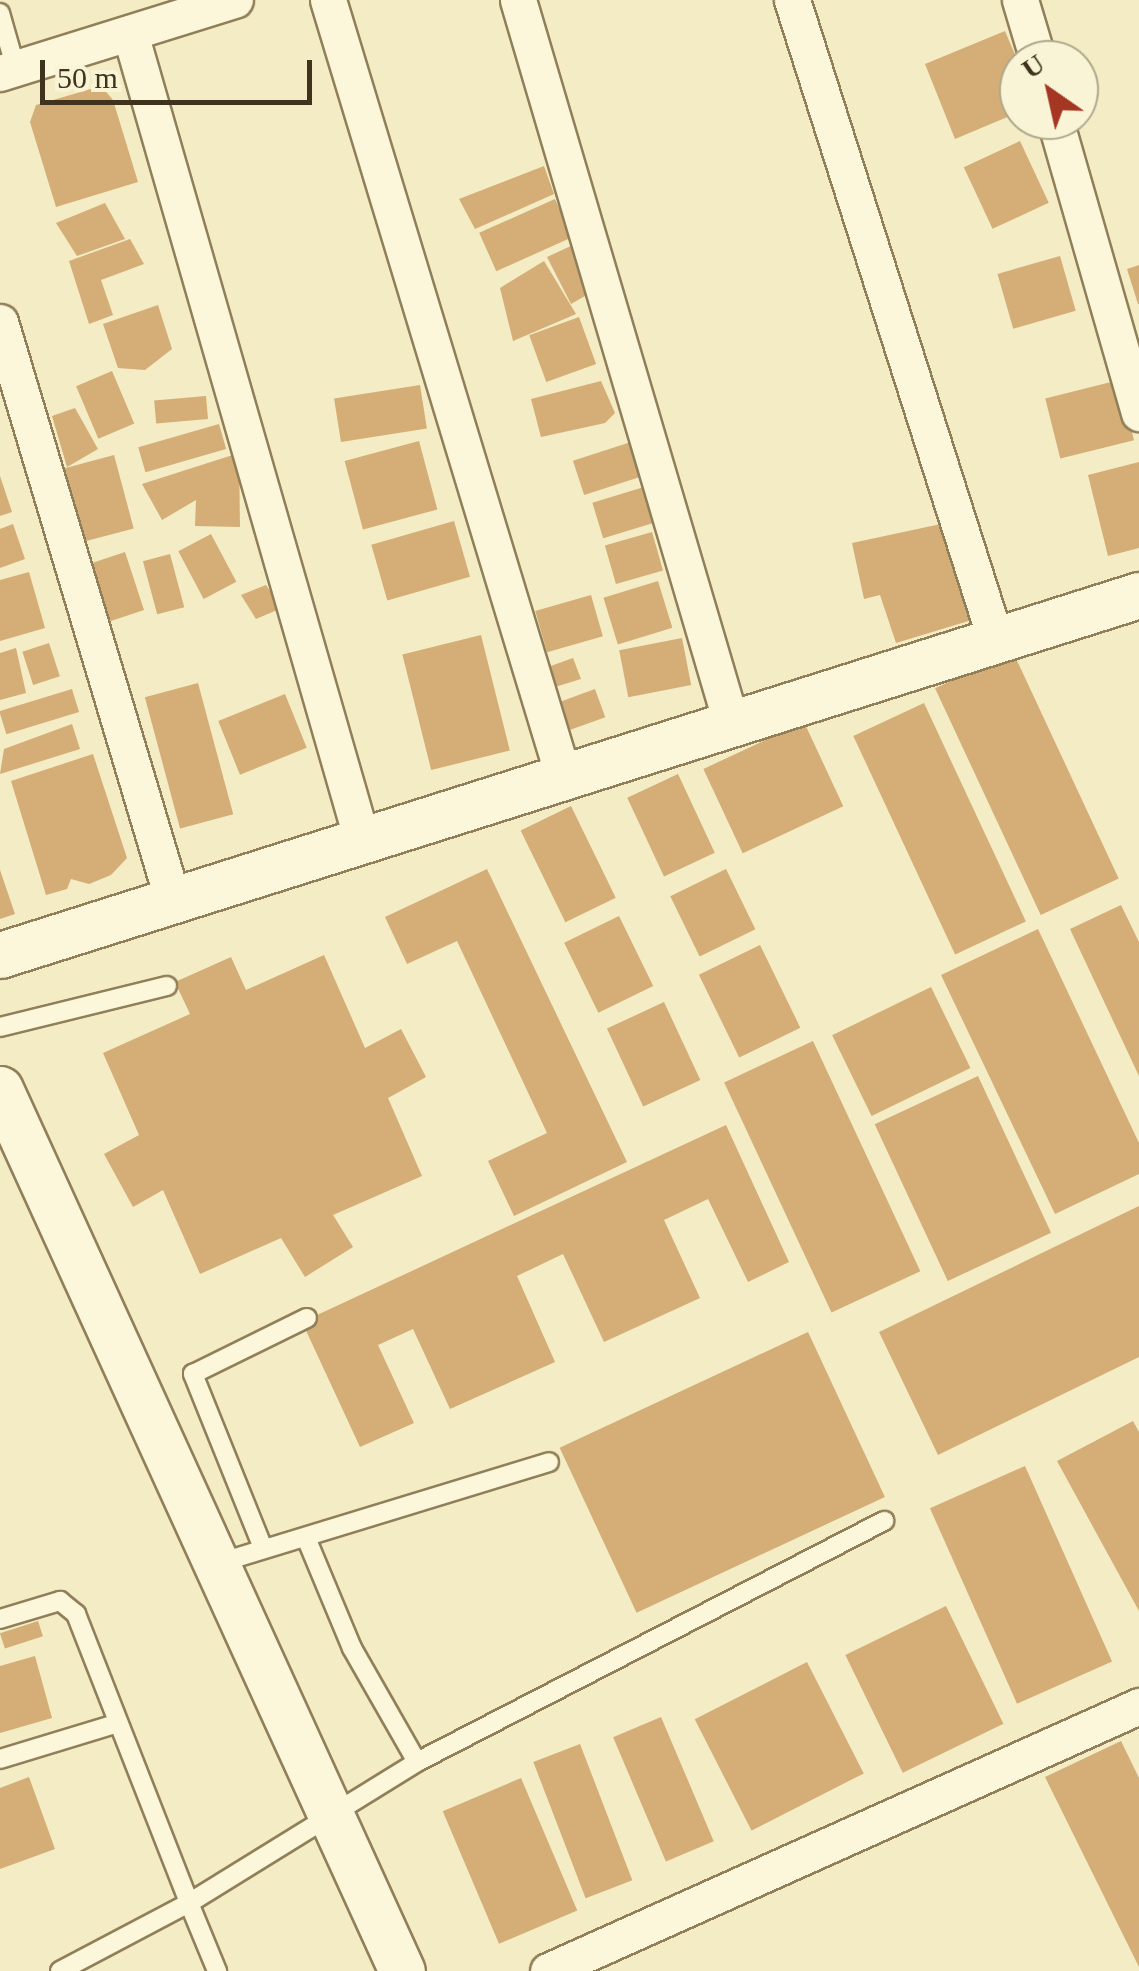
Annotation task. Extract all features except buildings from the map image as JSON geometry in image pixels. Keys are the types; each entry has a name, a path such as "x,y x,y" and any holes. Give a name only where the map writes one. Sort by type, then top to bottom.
{"street":[{"path":"328,0 562,772"},
{"path":"518,0 730,720"},
{"path":"792,0 995,638"},
{"path":"1020,0 1032,40"},
{"path":"8,71 229,1"},
{"path":"130,33 361,838"},
{"path":"1061,140 1139,414"},
{"path":"0,322 173,901"},
{"path":"0,955 562,772 1139,594"},
{"path":"0,1088 328,1820 402,1971"},
{"path":"548,1971 1139,1706"}],"lane":[{"path":"0,13 8,71"},
{"path":"0,1028 167,986"},
{"path":"263,1548 194,1374 306,1318"},
{"path":"214,1565 263,1548 307,1540 549,1462"},
{"path":"60,1971 189,1903 417,1762 884,1521"},
{"path":"307,1540 352,1648 417,1762"},
{"path":"0,1619 46,1603 70,1606 217,1971"},
{"path":"0,1759 115,1724"}]}
